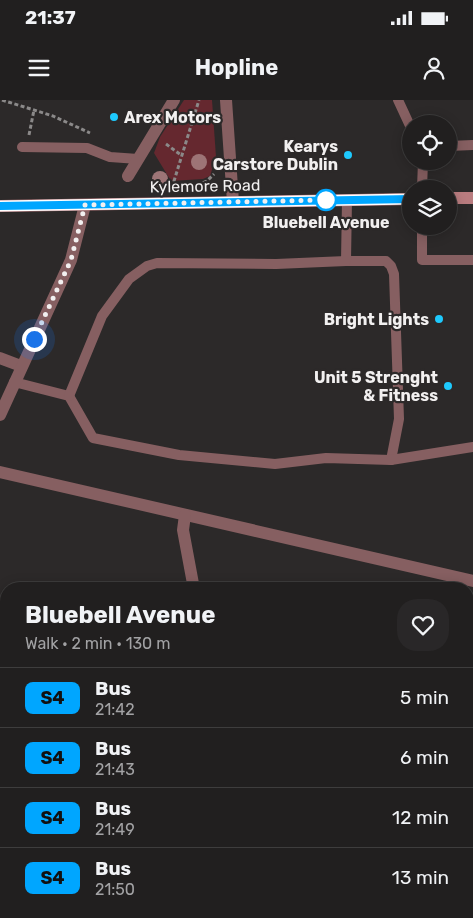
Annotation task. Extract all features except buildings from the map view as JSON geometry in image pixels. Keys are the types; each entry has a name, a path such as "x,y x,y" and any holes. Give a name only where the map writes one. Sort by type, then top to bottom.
{"main road":[{"path":"457,198 473,198"},
{"name":"Kylemore Road","path":"0,206 402,199"}],"street":[{"path":"128,176 174,100"},
{"path":"226,100 233,202"},
{"path":"0,415 71,260 85,205"},
{"path":"0,358 21,366"},
{"path":"0,472 473,581"},
{"path":"185,515 183,530 193,582"}],"lane":[{"path":"398,100 405,115"},
{"path":"457,146 473,145"},
{"path":"24,147 87,148 110,157 138,159"},
{"path":"346,261 347,200"},
{"path":"422,235 422,260 473,260"},
{"path":"69,396 102,316 129,279 147,266 157,263 276,264 386,261 391,266 394,274 399,419 391,460"},
{"path":"14,382 69,396 93,438 179,456 276,464 326,458 391,460 473,447"}],"path":[{"path":"2,100 34,110 93,134"},
{"path":"174,203 174,186 199,100"},
{"path":"24,147 34,110"},
{"path":"190,185 199,185 208,181 215,171"},
{"path":"174,186 182,186"}],"shaded area":[{"path":"184,100 212,100 216,157 210,176 203,179 171,181 154,153 160,137"}],"bus line":[{"name":"S4","path":"0,206 402,199"}],"place":[{"name":"Arex Motors","path":"114,117"},
{"name":"Kearys Carstore Dublin","path":"348,155"},
{"name":"Bluebell Avenue","path":"326,200"},
{"name":"Bright Lights","path":"439,319"},
{"name":"Unit 5 Strenght & Fitness","path":"448,386"}],"route":[{"path":"34,339 71,260 85,205 328,200 326,200"}]}
